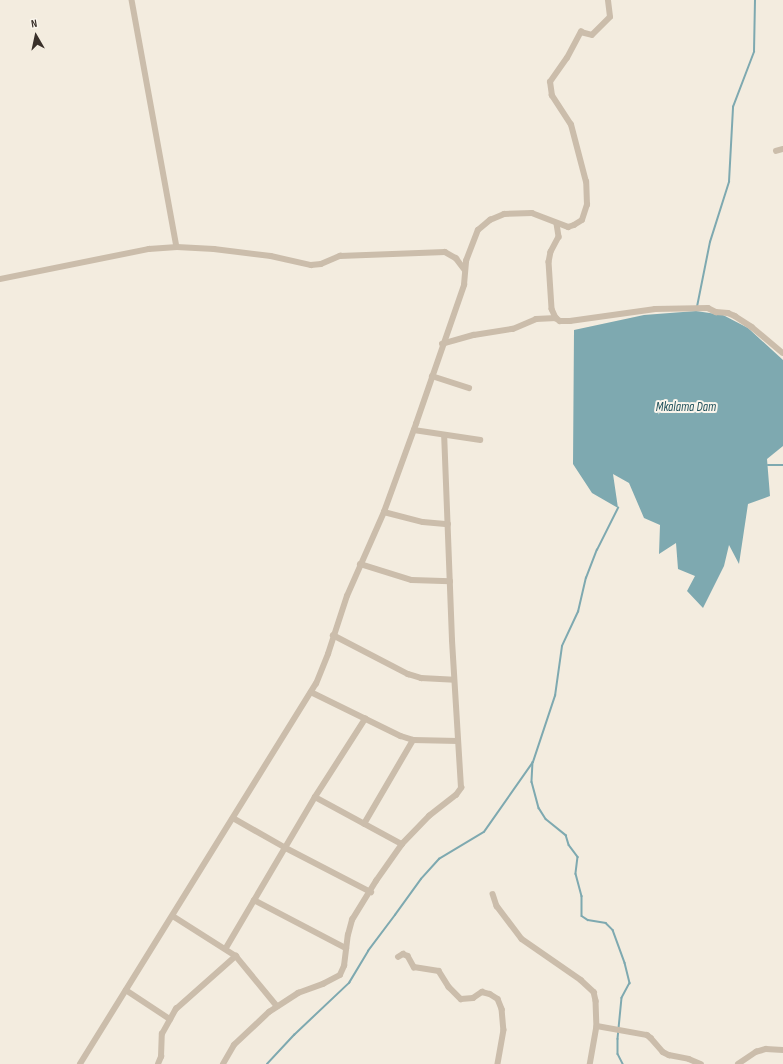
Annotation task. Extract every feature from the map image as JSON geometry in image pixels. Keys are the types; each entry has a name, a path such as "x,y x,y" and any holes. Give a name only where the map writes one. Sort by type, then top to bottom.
{"street":[{"path":"132,0 177,247"},
{"path":"83,1063 126,990 311,692 328,654 360,564 384,512 414,430 442,344 464,285 466,260 478,230 490,220 504,214 532,213 568,227 582,220 587,205 586,182 570,125 552,96 550,82 567,58 582,32 592,35 610,17 608,0"},
{"path":"776,151 783,149"},
{"path":"556,318 552,309 549,257 559,237 557,224"},
{"path":"0,279 149,249 177,247 214,249 271,256 312,265 332,260 340,256 405,255 445,252 456,258 466,271"},
{"path":"442,344 474,335 513,329 536,319 556,318 560,321 570,321 655,309 708,308 716,312 728,313 735,316 752,327 783,353"},
{"path":"432,376 469,388"},
{"path":"414,430 444,436 480,440"},
{"path":"223,1064 234,1045 277,1006 298,993 324,984 340,975 344,966 352,920 358,909 371,892 376,881 402,844 430,816 456,795 461,788 454,680 444,436"},
{"path":"384,512 423,522 448,524"},
{"path":"360,564 412,580 450,581"},
{"path":"334,635 408,674 421,678 454,680"},
{"path":"311,692 365,719 413,740 458,742"},
{"path":"226,948 315,797 365,719"},
{"path":"364,824 413,740"},
{"path":"315,797 402,844"},
{"path":"233,818 286,848 371,892"},
{"path":"493,894 497,906 522,939 589,986 596,1001 598,1026 590,1064"},
{"path":"254,900 346,948"},
{"path":"173,916 226,948 236,956 277,1006"},
{"path":"398,957 403,954 408,956 414,967 439,970 449,987 461,999 473,998 482,992 490,994 498,999 502,1009 504,1030 498,1064"},
{"path":"158,1064 161,1057 162,1034 170,1019 185,1001 236,956"},
{"path":"126,990 170,1019"},
{"path":"598,1026 646,1035 651,1038 663,1052 701,1064"},
{"path":"738,1064 756,1052 766,1049 783,1050"}],"water":[{"name":"Mkalama Dam","path":"696,311 723,315 748,328 783,360 783,446 767,459 770,496 748,504 739,564 729,545 724,566 703,608 687,591 695,576 678,569 676,543 659,554 660,525 644,518 629,483 613,474 618,508 592,493 573,464 574,330 644,315"}],"waterway":[{"path":"697,307 710,242 729,182 733,107 754,52 755,0"},
{"path":"768,465 783,465"},
{"path":"267,1064 294,1035 349,983 368,951 421,879 439,859 484,832 533,762 555,696 562,646 578,612 586,578 597,550 618,508"},
{"path":"533,762 532,782 539,808 546,819 566,835 569,845 578,857 576,874 582,896 582,916 588,920 606,923 613,930 625,963 630,983 622,998 618,1039 618,1054 623,1064"}]}
